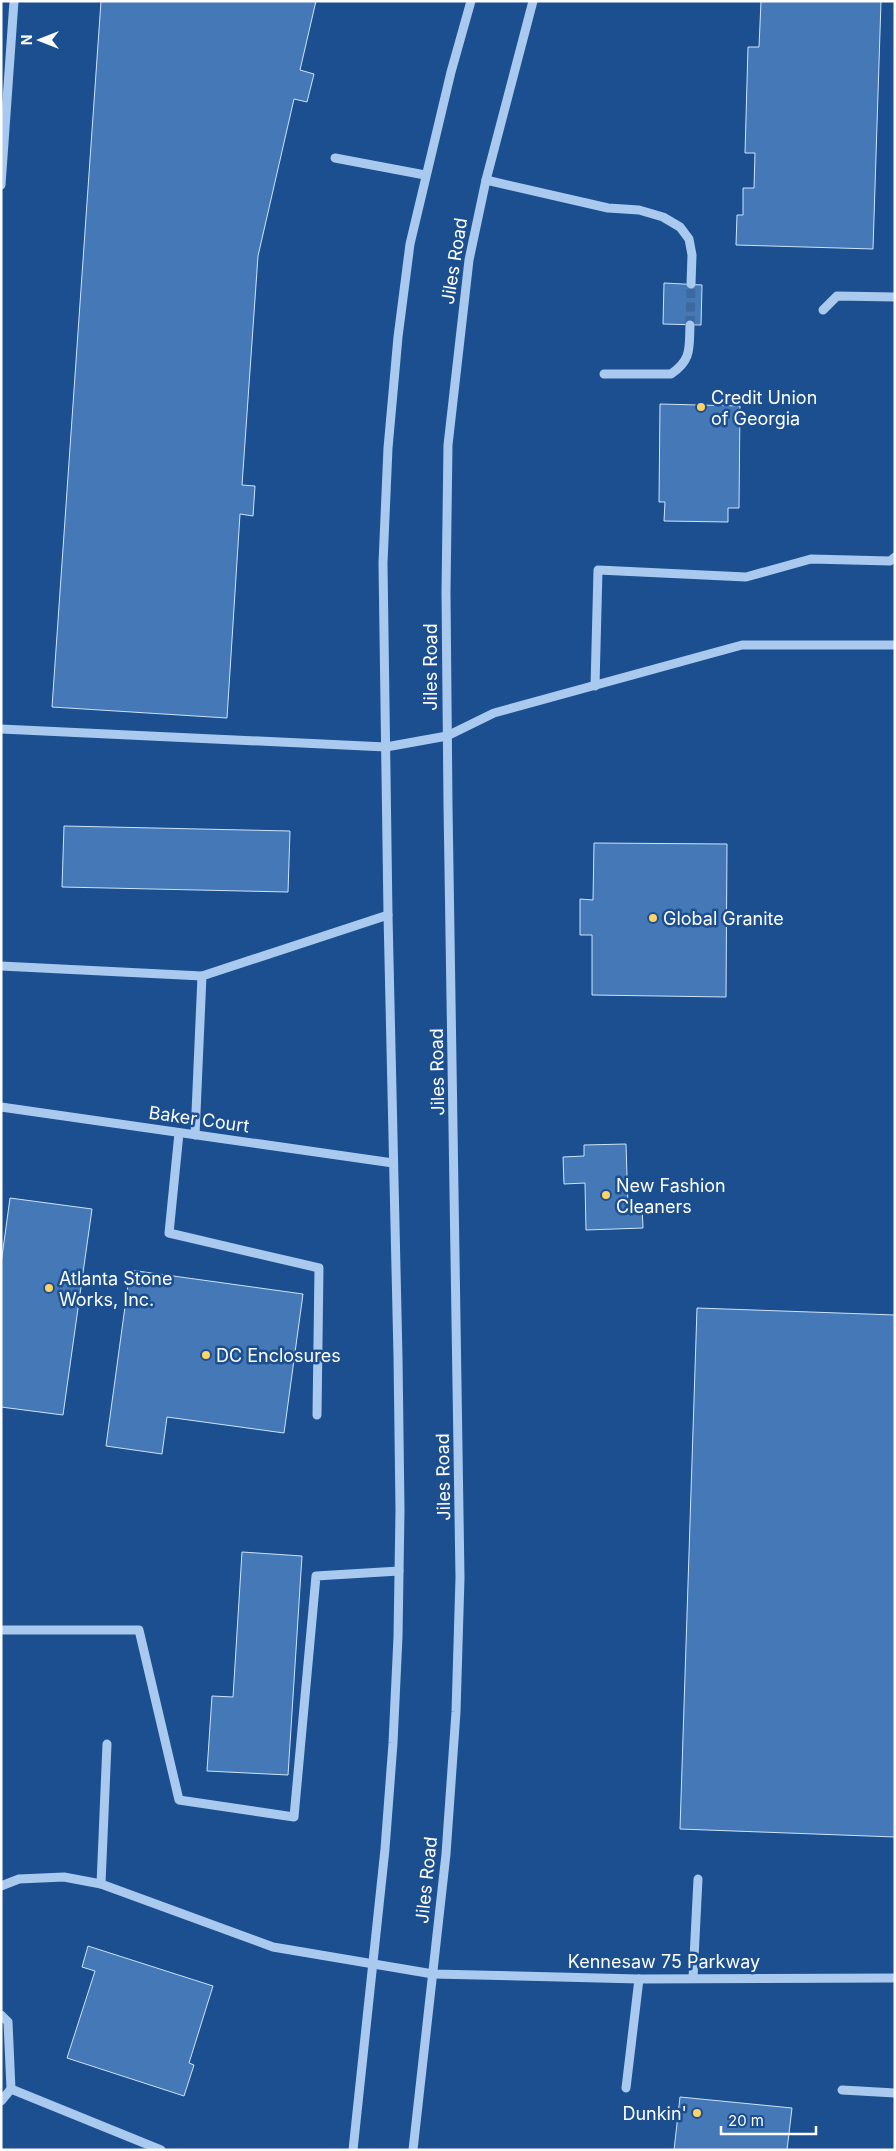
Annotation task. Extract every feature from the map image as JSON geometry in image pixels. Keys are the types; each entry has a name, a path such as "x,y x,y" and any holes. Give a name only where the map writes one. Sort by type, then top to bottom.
{"street":[{"path":"1,185 14,1"},
{"path":"353,2150 385,1849 393,1752 399,1571 398,1357 388,915 383,563 388,448 398,337 410,244 471,1"},
{"name":"Jiles Road","path":"413,2150 447,1835 456,1712 460,1578 447,736 448,445 469,260 486,180 533,1"},
{"path":"335,158 426,175"},
{"path":"486,180 608,208 639,210 663,217 680,227 689,239 692,255 691,284"},
{"path":"823,310 837,296 895,297"},
{"path":"604,374 671,374 680,368 687,359 690,325"},
{"path":"595,686 598,570 746,577 811,559 890,561 895,557"},
{"path":"1,729 386,747 447,736 494,713 742,645 895,644"},
{"path":"1,966 202,976 388,915"},
{"path":"196,1135 202,976"},
{"name":"Baker Court","path":"2,1110 393,1163"},
{"path":"179,1133 169,1233 320,1268 317,1414"},
{"path":"1,1630 139,1630 179,1800 294,1817 316,1576 399,1571"},
{"path":"100,1884 107,1744"},
{"name":"Kennesaw 75 Parkway","path":"1,1886 19,1879 64,1877 100,1884 272,1947 433,1974 639,1979 895,1978"},
{"path":"694,1978 698,1879"},
{"path":"626,2088 639,1979"},
{"path":"1,2015 8,2022 11,2089 1,2101"},
{"path":"11,2089 161,2150"},
{"path":"842,2090 895,2093"}],"building":[{"path":"101,1 316,1 300,70 314,74 307,102 294,99 258,256 242,485 255,486 253,516 240,514 227,718 52,707"},
{"path":"761,1 881,1 873,249 736,245 737,215 743,215 743,188 754,188 755,153 745,153 748,47 759,47"},
{"path":"664,283 702,285 701,325 663,324"},
{"path":"660,404 740,406 739,508 728,508 728,522 664,521 665,502 659,502"},
{"path":"64,826 290,831 288,892 62,887"},
{"name":"Global Granite","path":"594,843 727,844 726,997 592,995 592,935 580,935 580,899 593,900"},
{"name":"New Fashion Cleaners","path":"626,1144 628,1206 642,1206 643,1228 586,1230 585,1183 564,1184 563,1157 584,1156 584,1145"},
{"path":"10,1198 92,1209 63,1415 1,1407 1,1264"},
{"name":"DC Enclosures","path":"130,1270 303,1294 284,1433 167,1417 162,1454 106,1446"},
{"path":"697,1308 895,1315 895,1837 680,1829"},
{"path":"242,1552 302,1556 288,1775 207,1771 212,1696 233,1697"},
{"path":"88,1946 213,1986 189,2063 194,2065 184,2096 67,2058 95,1971 82,1967"},
{"path":"680,2097 792,2108 787,2150 674,2150"}],"tunnel":[{"path":"690,325 691,284"}],"place":[{"name":"Credit Union of Georgia","path":"701,407"},
{"name":"Global Granite","path":"653,918"},
{"name":"New Fashion Cleaners","path":"606,1195"},
{"name":"Atlanta Stone Works, Inc.","path":"49,1288"},
{"name":"DC Enclosures","path":"206,1355"},
{"name":"Dunkin'","path":"697,2113"}]}
